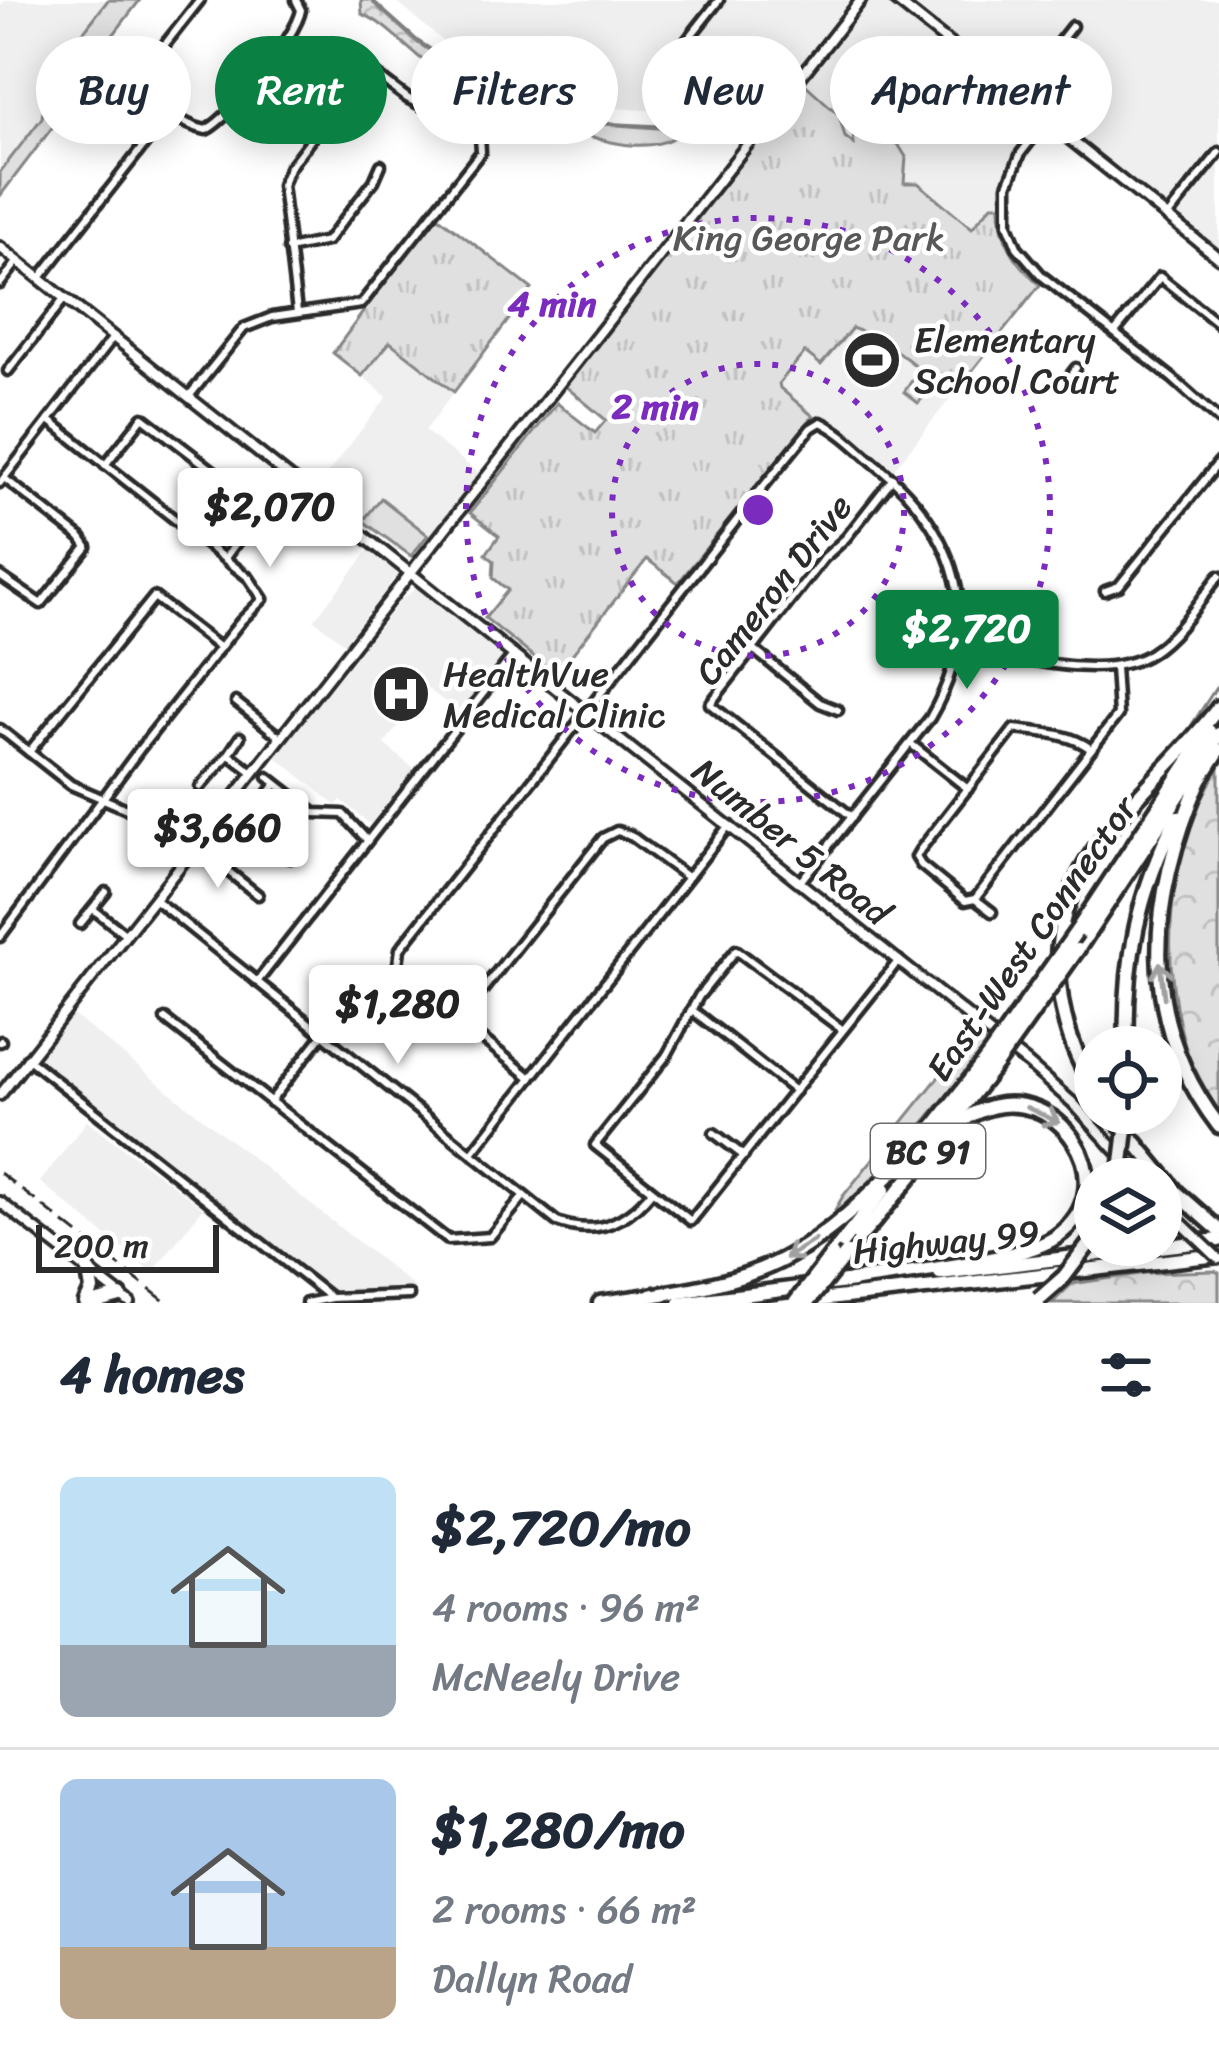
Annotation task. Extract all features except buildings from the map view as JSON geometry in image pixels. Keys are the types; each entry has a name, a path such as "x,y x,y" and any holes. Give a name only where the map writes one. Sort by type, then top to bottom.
{"highway":[{"name":"East-West Connector","path":"807,1303 920,1145 992,1060 1219,711"},
{"path":"1074,1049 1059,994 1058,944 1072,886 1109,827 1219,711"},
{"name":"East-West Connector","path":"794,1303 859,1238 1077,950 1219,734"},
{"path":"1126,1026 1127,980 1140,907 1160,849 1219,750"},
{"path":"1200,779 1161,894 1158,954 1171,1033 1185,1073 1219,1126"},
{"path":"851,1281 1010,1253 1056,1237 1072,1222 1087,1185 1081,1150 1060,1122 1027,1106 1007,1104 974,1113 945,1138 859,1238"},
{"path":"1127,1134 1219,1230"},
{"path":"600,1303 760,1270 789,1256 839,1222 920,1145"},
{"name":"Highway 99","path":"680,1303 1219,1240"},
{"name":"Highway 99","path":"794,1303 1219,1257"},
{"path":"1036,1301 1074,1264"},
{"path":"88,1272 90,1303 125,1299"}],"main road":[{"path":"2,1088 861,0"},
{"path":"895,0 940,36"},
{"path":"1075,144 1219,258"},
{"name":"Number 5 Road","path":"0,247 1058,1089 1122,1158"},
{"path":"0,1202 125,1299"},
{"path":"1182,1223 1219,1257"}],"street":[{"path":"173,36 200,0"},
{"path":"191,125 206,130 220,122 294,30 301,10 296,0"},
{"path":"691,36 719,0"},
{"path":"1064,36 1072,26"},
{"path":"190,395 244,328 297,312 361,304 481,152 482,141 472,131 407,98 366,69 289,168 282,185 278,201 297,312"},
{"path":"40,278 145,144"},
{"path":"1029,144 1010,177 1009,224 1030,265 1219,420"},
{"path":"1167,217 1219,152"},
{"path":"288,248 327,241 374,182 381,164"},
{"path":"0,284 18,261"},
{"path":"1114,332 1160,277 1219,324"},
{"path":"8,371 65,298"},
{"path":"0,576 41,604 87,547 2,481 114,336"},
{"path":"1069,377 1076,368"},
{"path":"105,465 143,417 262,508 225,558"},
{"path":"0,937 102,799 263,599 255,584 225,558 49,420"},
{"path":"531,1078 400,970 400,949 802,439 821,422 917,501 947,550 958,591 959,647 943,697 800,882"},
{"path":"1105,591 1119,586 1219,461"},
{"name":"Cameron Drive","path":"852,817 710,704 893,478"},
{"path":"959,647 1100,669 1115,667 1153,652 1219,576"},
{"path":"28,752 154,597 220,648"},
{"path":"753,650 820,703 838,710"},
{"path":"257,982 514,653"},
{"path":"1091,749 1055,734 1014,730 916,857 965,901 975,898 1118,715 1115,667"},
{"path":"236,702 280,737"},
{"path":"0,729 71,785 136,813 189,852"},
{"path":"200,787 240,737"},
{"path":"910,744 968,789"},
{"path":"229,754 252,772"},
{"path":"268,777 314,813 343,814 367,840"},
{"path":"216,862 276,784"},
{"path":"246,823 290,858"},
{"path":"472,1153 729,825"},
{"path":"459,1020 603,838 617,831 630,835 688,878"},
{"path":"205,853 258,895"},
{"path":"80,924 106,892"},
{"path":"153,898 557,1222 581,1227 628,1219 652,1191"},
{"path":"975,898 992,912"},
{"path":"93,909 125,934"},
{"path":"842,1030 736,950 692,1010 667,1055 595,1145 691,1221 899,960"},
{"path":"692,1010 795,1091"},
{"path":"165,1019 448,1240 490,1237 524,1196"},
{"path":"270,1102 323,1034"},
{"path":"27,1058 331,1298"},
{"path":"714,1133 744,1156"},
{"path":"306,1303 410,1295"}],"shaded area":[{"path":"5,0 108,0 80,36 36,36 36,126 0,172 0,6"},
{"path":"394,0 711,0 682,36 642,36 642,110 618,108 618,36 437,36"},
{"path":"725,0 850,0 806,58 806,36 696,36"},
{"path":"869,0 885,0 930,36 841,36"},
{"path":"903,0 1219,0 1219,248 1083,144 1112,144 1112,36 948,36"},
{"path":"830,50 830,107 806,80"},
{"path":"871,144 1020,144 1009,162 1000,205 992,205 973,228 918,183 904,183"},
{"path":"852,327 881,339 953,395 894,469 828,418 813,416 780,388 779,383 805,352 821,364"},
{"path":"390,342 454,392 425,431 480,474 409,558 316,488 387,397 362,376"},
{"path":"370,549 395,568 397,575 344,643 314,620"},
{"path":"417,587 501,653 501,659 459,712 428,689 384,744 414,769 370,824 341,800 336,805 276,757 401,600"},
{"path":"72,1014 416,1288 332,1293 37,1058"},
{"path":"87,1121 203,1208 152,1273 40,1182"}],"green space":[{"path":"108,0 140,0 112,36 80,36"},
{"path":"361,0 370,0 411,37 411,49 381,24 362,14"},
{"name":"King George Park","path":"806,85 830,107 830,144 898,144 906,157 904,183 918,183 972,228 992,205 1000,205 1010,249 1040,285 953,395 937,383 918,403 904,392 918,372 924,372 881,339 852,328 821,365 805,352 779,383 813,416 678,583 647,559 556,675 485,618 508,590 493,578 494,561 486,554 499,536 470,513 557,403 595,433 606,420 565,386 756,144 806,144"},
{"path":"618,125 642,127 642,144 652,144 647,145 618,143"},
{"path":"36,126 40,144 0,196 0,172"},
{"path":"435,214 532,289 454,392 390,342 362,376 333,353"},
{"path":"381,498 428,535 411,556 363,521"},
{"path":"1219,768 1219,1113 1185,1046 1172,975 1173,903 1179,867 1202,799"},
{"path":"974,1033 989,1045 882,1172 840,1214 835,1210 843,1196"},
{"path":"1146,1273 1219,1273 1219,1303 1052,1303 1072,1284"}],"waterway":[{"path":"372,0 418,41 473,76 580,122 642,125"},
{"path":"1189,729 1219,683"}],"railway":[{"path":"0,1173 167,1303"}],"place":[{"name":"Elementary School Court","path":"872,360"},
{"name":"HealthVue Medical Clinic","path":"401,694"}]}
